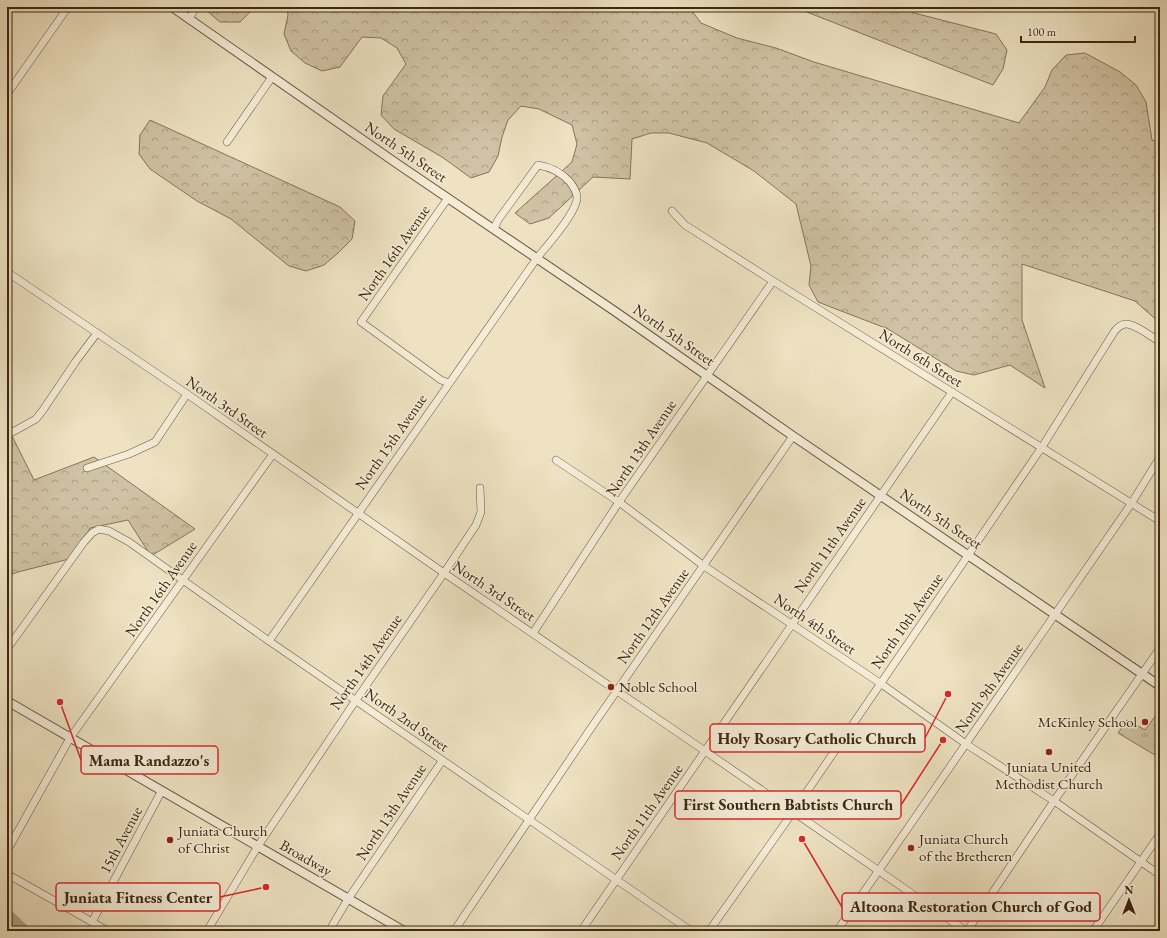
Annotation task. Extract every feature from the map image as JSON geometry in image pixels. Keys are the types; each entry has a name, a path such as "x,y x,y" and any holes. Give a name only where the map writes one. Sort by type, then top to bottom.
{"street":[{"path":"7,94 68,7"},
{"name":"North 5th Street","path":"172,7 707,375 793,436 1160,686"},
{"path":"189,19 196,7"},
{"path":"228,142 272,77"},
{"name":"North 15th Avenue","path":"269,641 536,258 563,226 575,207 578,197 573,186 566,177 552,169 538,165 498,220 494,229"},
{"name":"North 16th Avenue","path":"448,198 361,322 441,380 449,383"},
{"name":"North 6th Street","path":"672,211 685,225 773,281 1160,521"},
{"name":"North 3rd Street","path":"7,272 187,394 444,573 966,931"},
{"name":"North 13th Avenue","path":"533,633 619,502 773,281"},
{"name":"North 10th Avenue","path":"709,931 793,812 1042,447 1114,332 1123,324 1129,324 1160,342"},
{"path":"7,435 36,419 44,410 76,361 97,333"},
{"name":"North 11th Avenue","path":"581,931 952,392"},
{"path":"87,468 129,454 155,442 187,394"},
{"name":"North 12th Avenue","path":"454,931 529,819 793,436"},
{"name":"North 16th Avenue","path":"7,850 70,738 273,454"},
{"name":"North 9th Avenue","path":"837,931 1131,504 1160,457"},
{"name":"North 4th Street","path":"556,460 619,502 704,566 792,623 966,744 1054,801 1160,875"},
{"name":"North 14th Avenue","path":"207,931 258,846 476,524 481,512 480,488"},
{"name":"North 2nd Street","path":"7,649 84,542 92,533 99,529 109,532 129,542 182,581 691,931"},
{"path":"966,931 1160,648"},
{"name":"Broadway","path":"7,701 161,792 258,846 404,931"},
{"name":"North 13th Avenue","path":"329,931 348,899 442,760"},
{"name":"15th Avenue","path":"92,922 161,792"},
{"path":"1093,931 1160,834"},
{"path":"7,874 108,931"}],"green space":[{"path":"208,7 255,7 240,22 220,22 207,11"},
{"path":"287,7 689,7 701,23 737,38 776,48 814,62 1019,123 1045,87 1052,70 1066,55 1085,53 1120,72 1136,85 1146,102 1152,140 1160,143 1160,323 1135,301 1022,264 1022,320 1045,388 1010,365 974,375 956,371 888,329 818,302 809,285 811,266 796,204 754,171 707,143 669,133 651,133 632,139 630,179 593,177 549,218 530,224 515,213 572,162 577,144 572,125 539,109 521,106 508,120 502,137 498,156 489,172 471,178 442,157 394,129 381,115 383,96 406,64 397,48 381,38 362,37 340,67 322,71 305,63 291,51 284,34 288,15"},
{"path":"794,7 896,7 996,34 1007,50 1003,69 993,85"},
{"path":"150,120 340,207 355,221 352,239 324,265 306,271 289,266 231,219 197,201 150,169 139,154 140,135"},
{"path":"11,434 34,480 94,457 195,529 151,556 128,520 90,528 77,557 7,576 7,437"},
{"path":"1160,710 1160,758 1118,733 1127,720 1145,730"}],"waterway":[{"path":"7,916 23,931"}],"place":[{"name":"Noble School","path":"611,687"},
{"name":"Holy Rosary Catholic Church","path":"948,694"},
{"name":"Mama Randazzo's","path":"60,702"},
{"name":"McKinley School","path":"1145,722"},
{"name":"First Southern Babtists Church","path":"943,740"},
{"name":"Juniata United Methodist Church","path":"1049,752"},
{"name":"Altoona Restoration Church of God","path":"802,839"},
{"name":"Juniata Church of Christ","path":"170,840"},
{"name":"Juniata Church of the Bretheren","path":"911,848"},
{"name":"Juniata Fitness Center","path":"266,887"}]}
